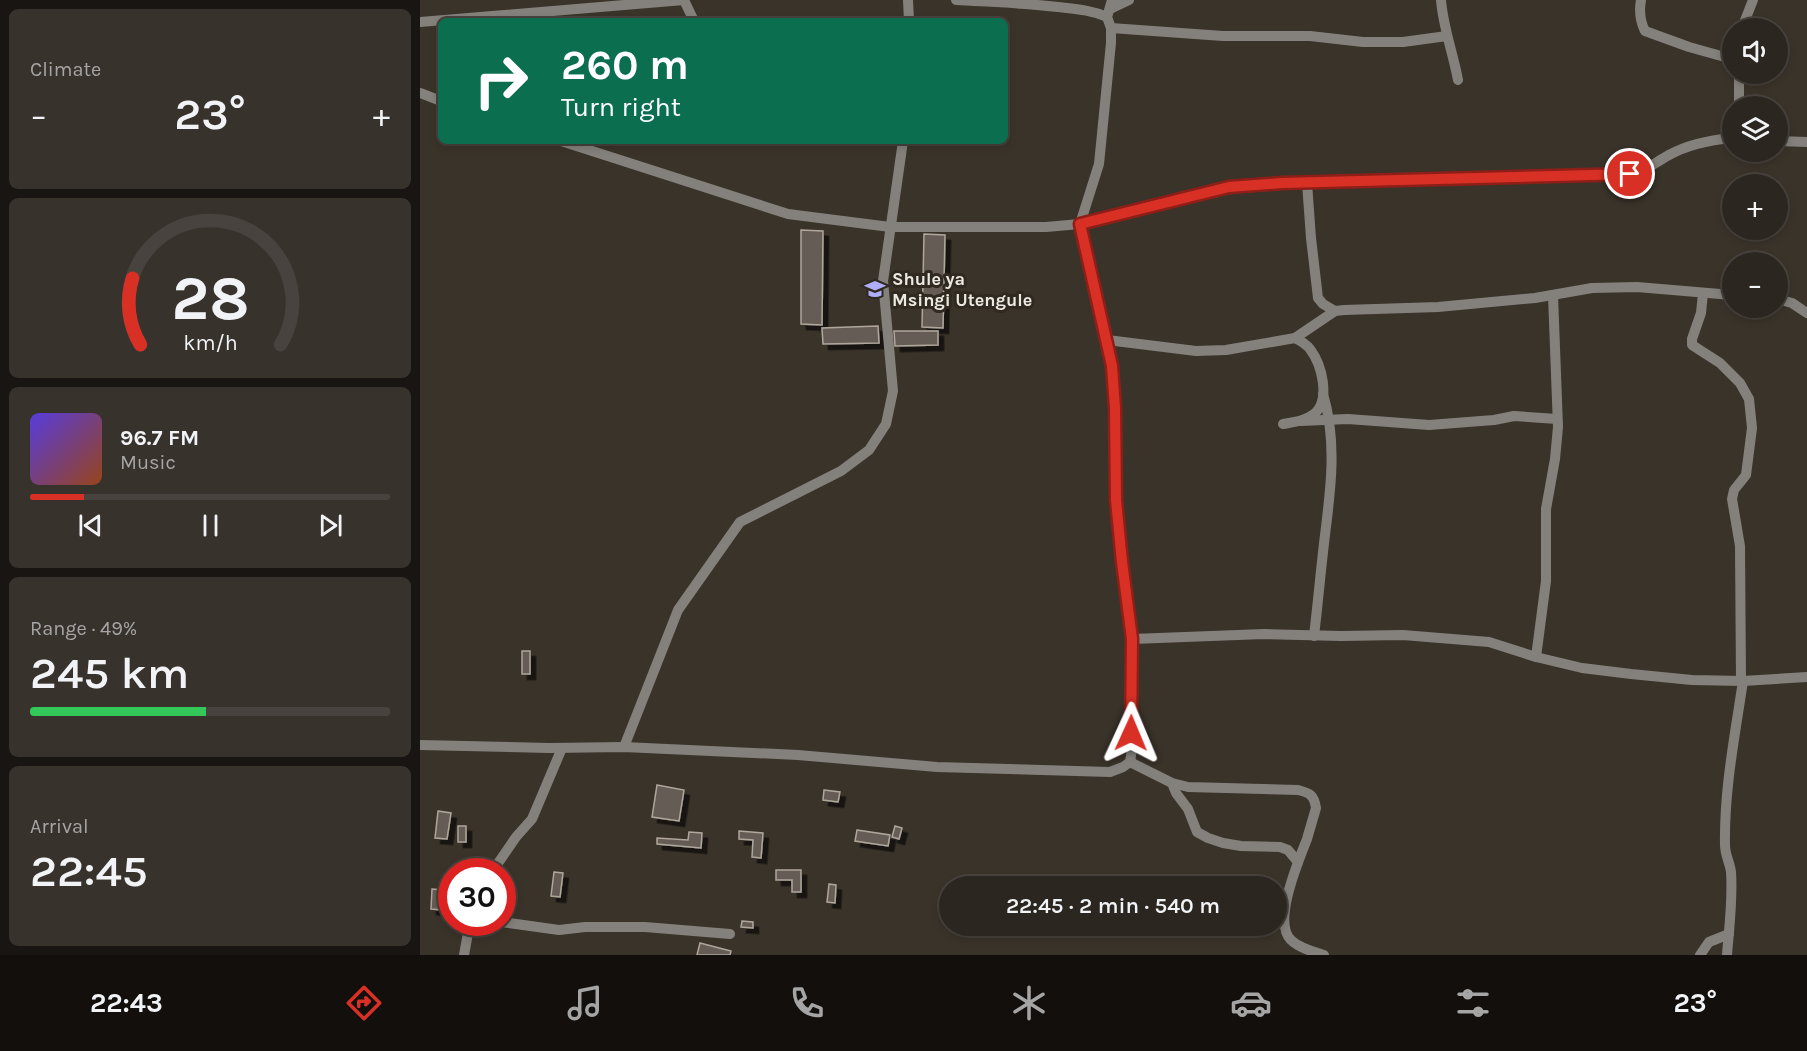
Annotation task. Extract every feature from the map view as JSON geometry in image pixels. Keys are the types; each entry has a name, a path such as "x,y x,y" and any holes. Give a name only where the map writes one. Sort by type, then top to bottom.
{"street":[{"path":"468,18 684,0 693,18"},
{"path":"908,0 909,18"},
{"path":"956,0 1029,3 1081,9 1110,9 1129,0"},
{"path":"1441,0 1458,80"},
{"path":"1641,0 1639,11 1645,31 1689,47 1722,55"},
{"path":"1746,18 1753,0"},
{"path":"420,745 624,747 798,755 960,768 1110,772 1130,762 1132,639 1117,511 1112,366 1080,224 1094,184 1100,156 1111,43 1110,9"},
{"path":"420,22 438,20"},
{"path":"1111,28 1223,36 1310,36 1364,42 1403,42 1447,36"},
{"path":"420,93 438,100"},
{"path":"570,144 788,214 890,227 1046,227 1080,224 1229,187 1630,174 1643,171 1668,155 1703,141 1722,139"},
{"path":"1788,141 1807,142"},
{"path":"624,747 678,610 740,522 841,471 869,450 886,424 893,391 883,281 903,144"},
{"path":"1308,183 1318,298 1335,311"},
{"path":"1107,340 1196,351 1226,350 1295,338 1335,311 1437,307 1535,298 1592,288 1625,287 1722,294"},
{"path":"1703,293 1701,313 1692,345 1720,363 1740,383 1749,399 1752,428 1746,474 1734,490 1732,499 1740,546 1742,681 1732,750 1725,847 1731,873 1727,955"},
{"path":"1536,657 1546,581 1546,509 1555,459 1557,419 1553,295"},
{"path":"1788,302 1807,313"},
{"path":"1295,338 1312,351 1320,370 1323,394 1323,402 1319,409 1312,416 1300,421"},
{"path":"1314,636 1331,475 1330,420 1323,394"},
{"path":"1283,424 1348,419 1430,425 1494,420 1514,416 1557,419"},
{"path":"1132,639 1264,634 1403,635 1489,642 1582,668 1631,674 1692,680 1742,681 1807,677"},
{"path":"502,858 532,819 562,748"},
{"path":"1130,762 1172,783 1188,787 1298,790 1314,797 1316,808 1284,908 1286,933 1290,940 1324,955"},
{"path":"1172,783 1176,793 1188,809 1197,832 1223,843 1280,847 1288,850 1298,862"},
{"path":"516,924 559,930 585,927 645,927 730,934"},
{"path":"1700,955 1709,942 1729,934"},
{"path":"464,955 467,936"}],"building":[{"path":"801,230 823,231 822,325 801,324"},
{"path":"924,234 945,235 943,328 922,327"},
{"path":"878,326 879,343 823,344 822,328"},
{"path":"894,331 938,331 938,345 895,346"},
{"path":"522,651 530,651 530,674 522,674"},
{"path":"657,785 684,790 679,821 652,817"},
{"path":"824,790 840,792 838,802 823,800"},
{"path":"438,811 451,813 447,839 435,838"},
{"path":"458,826 466,826 466,842 458,842"},
{"path":"895,826 902,828 899,839 892,837"},
{"path":"857,830 890,835 888,846 855,841"},
{"path":"739,831 763,833 761,858 752,857 753,840 739,839"},
{"path":"689,832 702,833 701,848 657,844 657,838 688,840"},
{"path":"776,870 801,870 801,892 792,892 792,880 776,880"},
{"path":"554,872 563,873 560,897 551,896"},
{"path":"829,884 836,885 835,903 827,902"},
{"path":"432,889 438,890 438,910 431,909"},
{"path":"742,921 753,922 753,928 741,927"},
{"path":"700,943 731,951 730,955 697,955"}],"place":[{"name":"Shule ya Msingi Utengule","path":"875,289"}],"route":[{"path":"1131,733 1132,639 1116,500 1112,366 1080,224 1229,187 1282,183 1630,174"}]}
